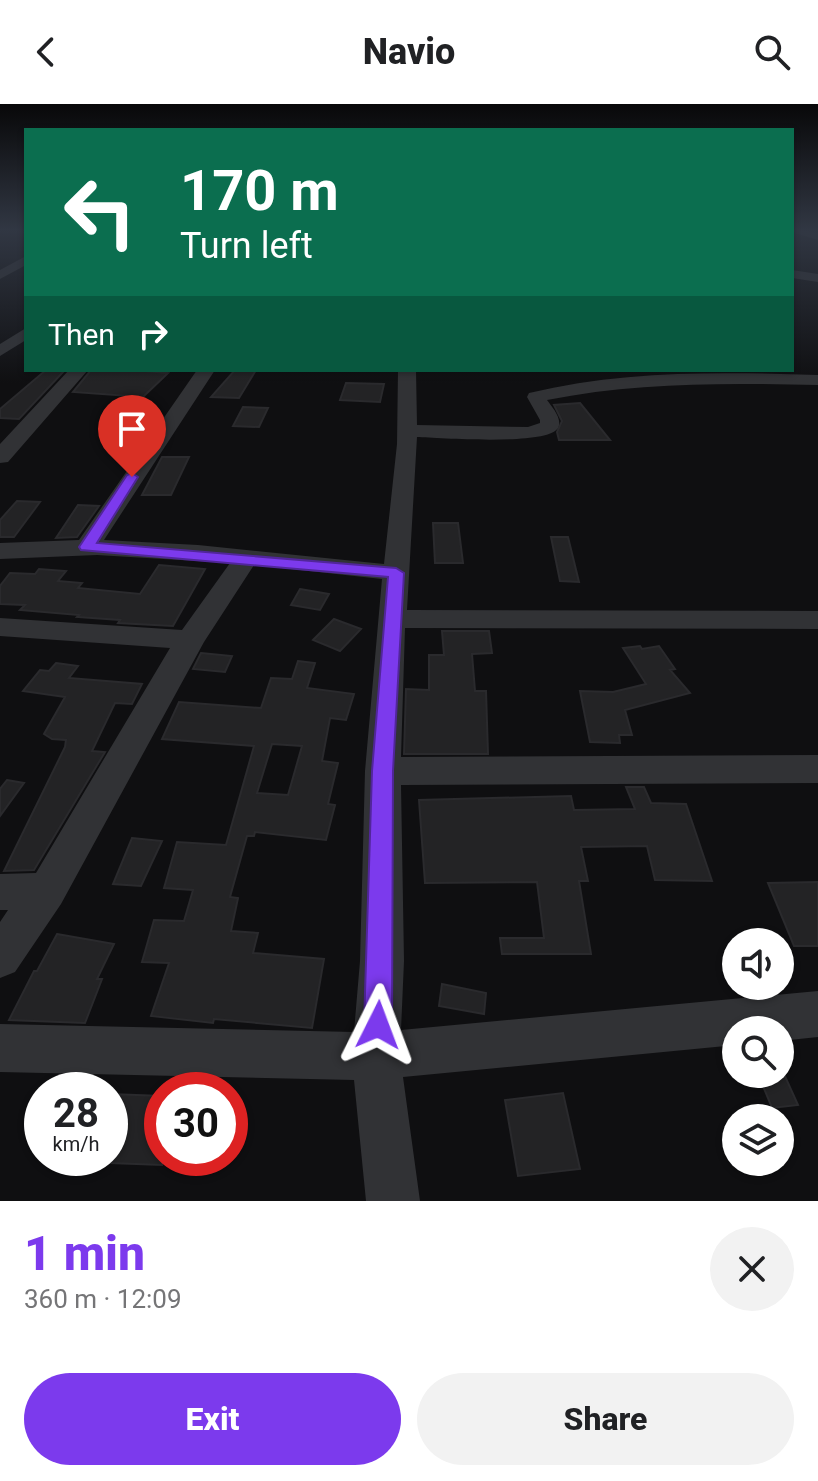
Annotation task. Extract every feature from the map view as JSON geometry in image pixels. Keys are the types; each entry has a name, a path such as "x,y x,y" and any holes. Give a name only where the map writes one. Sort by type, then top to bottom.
{"street":[{"path":"0,330 24,332"},
{"path":"0,351 24,333"},
{"path":"0,457 77,372"},
{"path":"87,547 205,372"},
{"path":"393,1201 376,1056 382,961 383,771 407,431 407,372"},
{"path":"407,431 529,433 549,427 550,420 536,397 667,374 818,380"},
{"path":"0,551 87,547 396,573"},
{"path":"0,957 47,891 190,640 246,558"},
{"path":"392,619 818,620"},
{"path":"0,627 190,640"},
{"path":"383,771 818,769"},
{"path":"0,892 47,891"},
{"path":"0,1048 376,1056 818,1014"}],"building":[{"path":"44,372 63,372 19,419 0,418 0,409"},
{"path":"89,372 168,373 143,397 73,392"},
{"path":"233,372 255,372 239,398 211,397"},
{"path":"346,383 384,384 380,402 340,400"},
{"path":"580,403 610,440 559,440 557,432 562,421 554,405"},
{"path":"243,407 268,408 259,427 233,426"},
{"path":"162,457 189,457 171,495 142,495"},
{"path":"17,501 40,502 14,537 0,537 0,520"},
{"path":"78,505 99,506 77,537 56,538"},
{"path":"433,523 458,523 463,563 435,563"},
{"path":"551,537 568,537 579,582 560,581"},
{"path":"159,565 205,569 173,626 118,623 120,620 20,610 25,605 0,604 0,586 10,573 35,574 39,569 66,571 58,581 82,583 78,588 140,594"},
{"path":"300,589 329,594 320,610 291,605"},
{"path":"334,619 361,629 340,651 313,640"},
{"path":"442,631 489,631 492,653 472,654 475,691 486,691 488,754 404,754 406,689 429,690 429,655 444,655"},
{"path":"640,646 642,649 659,646 675,669 670,670 690,693 625,710 632,735 619,735 620,743 590,742 580,691 613,692 646,684 623,648"},
{"path":"201,653 232,656 225,672 193,669"},
{"path":"298,661 315,663 307,688 354,694 346,720 330,718 322,761 338,763 328,804 335,805 326,840 255,832 254,836 247,836 230,897 238,898 231,931 258,933 253,953 324,959 312,1028 151,1016 169,963 142,962 154,920 184,921 193,890 164,888 177,842 226,845 254,746 162,739 179,702 261,708 271,678 292,679","holes":["272,744 302,746 288,795 257,793"]},
{"path":"56,663 78,666 69,678 142,684 132,704 115,703 92,751 105,752 34,870 4,871 65,747 66,740 52,739 44,734 65,697 23,691 40,670 49,671"},
{"path":"7,780 24,783 0,816 0,789"},
{"path":"626,787 644,787 651,803 686,804 712,881 655,880 647,846 581,847 588,881 579,881 591,954 502,954 500,938 544,938 537,882 425,883 419,800 571,796 574,810 635,809"},
{"path":"132,838 162,841 141,886 113,884"},
{"path":"818,882 818,946 794,946 794,928 787,928 768,883"},
{"path":"57,934 114,944 97,979 102,979 85,1023 9,1020 34,971 37,971"},
{"path":"442,984 486,993 484,1014 439,1006"},
{"path":"764,1088 790,1088 798,1105 794,1104 770,1104"},
{"path":"563,1093 580,1169 518,1176 505,1100"},
{"path":"128,1095 144,1095 144,1164 128,1164"}],"route":[{"path":"132,477 87,547 396,573 387,673 383,771 382,961 378,1025"}]}
